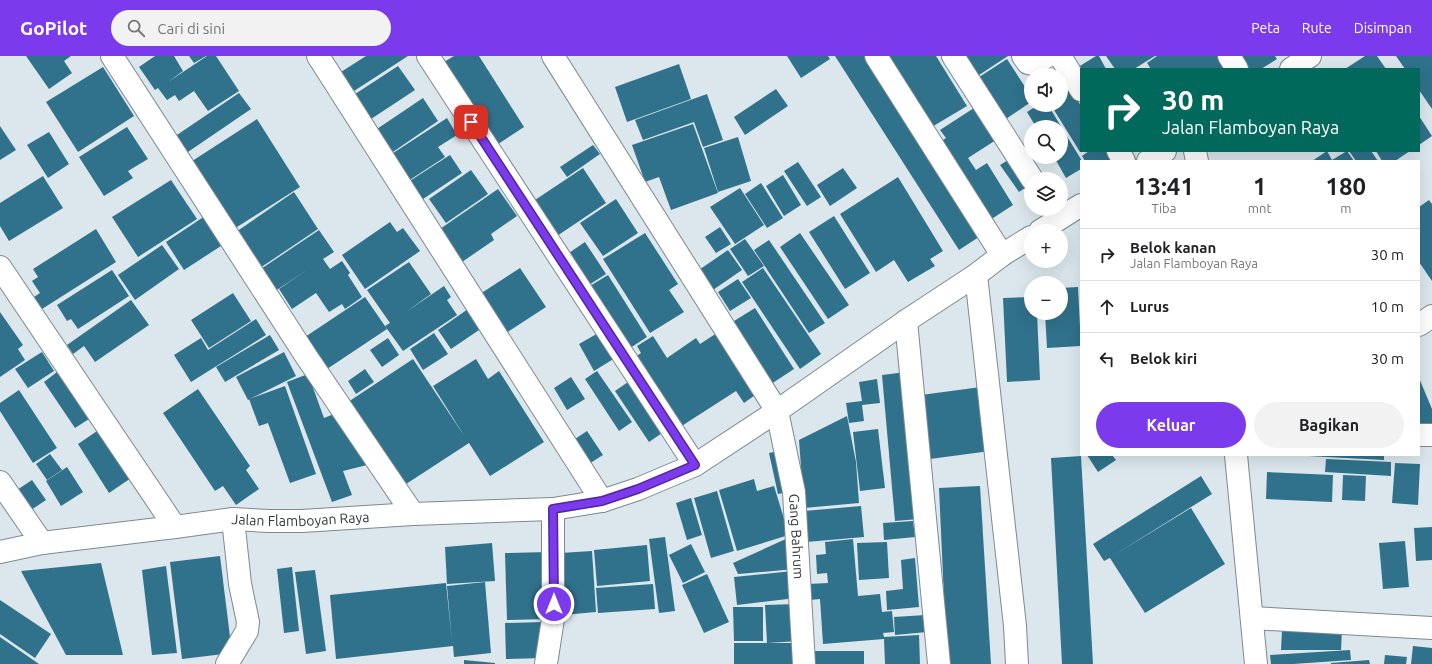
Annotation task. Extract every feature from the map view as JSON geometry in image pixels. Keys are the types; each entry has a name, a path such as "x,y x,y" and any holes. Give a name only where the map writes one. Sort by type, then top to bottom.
{"street":[{"path":"112,56 306,356 413,514"},
{"path":"318,56 602,501"},
{"path":"428,56 695,465"},
{"path":"553,56 777,411"},
{"path":"876,56 1002,255"},
{"path":"953,56 1028,172"},
{"path":"1023,56 1028,63 1033,64 1048,56"},
{"path":"1060,56 1080,88"},
{"path":"1229,56 1236,68"},
{"path":"1292,68 1310,56"},
{"path":"1150,160 1163,152"},
{"path":"1068,210 1080,205"},
{"path":"1046,224 1053,216"},
{"name":"Jalan Flamboyan Raya","path":"0,552 42,543 233,519 302,521 413,514 553,509 602,501 638,489 695,465 777,411 906,320 976,275 1002,255 1024,241"},
{"path":"0,267 175,527"},
{"path":"976,275 1015,626 1017,664"},
{"path":"1420,324 1432,316"},
{"path":"906,320 939,664"},
{"name":"Gang Bahrum","path":"777,411 794,492 804,664"},
{"path":"1420,435 1432,435"},
{"path":"1236,456 1256,664"},
{"path":"0,482 42,543"},
{"path":"546,664 554,620 553,509"},
{"path":"227,664 247,631 248,622 240,584 233,519"},
{"path":"1252,618 1432,628"}],"building":[{"path":"26,56 71,56 64,61 72,73 49,89"},
{"path":"155,56 174,56 183,71 168,82 207,56 216,56 239,91 208,111 194,91 179,101 175,95 167,100 158,88 155,90 139,67"},
{"path":"189,56 206,56 194,63"},
{"path":"366,56 408,56 354,91 341,72"},
{"path":"454,56 479,56 524,127 492,148 439,65"},
{"path":"787,56 828,56 830,59 801,78"},
{"path":"835,56 872,56 985,233 959,250"},
{"path":"885,56 936,56 967,106 930,128"},
{"path":"962,56 1008,56 976,77"},
{"path":"1096,56 1099,56 1105,68 1080,68 1080,76 1075,69"},
{"path":"1106,56 1155,56 1136,68 1114,68"},
{"path":"1157,56 1218,56 1226,68 1150,68 1147,63"},
{"path":"1238,56 1275,56 1277,59 1263,68 1245,68"},
{"path":"1365,56 1377,56 1385,68 1347,68"},
{"path":"1396,56 1432,56 1432,109 1420,91 1420,68 1404,68"},
{"path":"1007,59 1024,85 1024,107 1000,123 973,81"},
{"path":"679,64 691,99 627,122 615,87"},
{"path":"398,66 415,90 365,123 349,98"},
{"path":"103,67 134,116 78,152 46,102"},
{"path":"1068,84 1080,104 1080,152 1068,133 1068,120 1060,120 1055,112 1068,112"},
{"path":"776,89 788,106 745,135 734,117"},
{"path":"239,93 251,109 185,154 174,137"},
{"path":"707,94 723,140 703,147 694,122 643,140 635,120"},
{"path":"423,98 438,121 387,156 371,133"},
{"path":"974,108 996,140 968,158 976,170 987,163 1013,205 990,220 937,144 946,138 940,130"},
{"path":"1027,112 1052,112 1057,120 1032,120"},
{"path":"447,118 457,135 438,147 445,157 405,183 387,157"},
{"path":"1420,118 1432,136 1420,144"},
{"path":"257,119 300,187 229,232 186,165"},
{"path":"693,124 718,193 671,210 659,177 645,182 632,145"},
{"path":"0,126 16,150 0,160"},
{"path":"127,127 148,159 128,171 133,178 104,196 79,157"},
{"path":"49,132 69,164 48,178 27,145"},
{"path":"738,137 751,181 718,192 704,148"},
{"path":"1068,138 1081,160 1080,160 1080,170 1068,177 1068,172 1063,172 1058,164 1068,164"},
{"path":"593,145 600,154 567,177 560,167"},
{"path":"1088,152 1107,152 1111,160 1084,160 1082,156"},
{"path":"1328,152 1332,160 1314,160"},
{"path":"1345,152 1348,152 1353,160 1332,160"},
{"path":"1350,152 1372,152 1377,160 1355,160"},
{"path":"1377,152 1408,152 1396,160 1381,160"},
{"path":"450,155 462,173 417,203 405,184"},
{"path":"1013,157 1024,174 1024,189 1019,192 1000,165"},
{"path":"798,162 821,197 807,206 784,171"},
{"path":"583,168 606,203 551,240 535,200"},
{"path":"843,168 857,188 830,206 817,185"},
{"path":"471,170 488,194 446,223 429,199"},
{"path":"783,175 801,205 784,216 766,186"},
{"path":"43,176 63,208 9,241 0,226 0,203"},
{"path":"898,177 943,251 930,259 935,266 908,282 894,260 876,272 840,214"},
{"path":"171,180 197,219 138,257 112,217"},
{"path":"761,183 783,218 767,228 745,194"},
{"path":"740,188 764,225 735,244 710,207"},
{"path":"498,189 517,216 491,234 494,240 462,262 440,229"},
{"path":"294,192 318,229 260,268 236,232"},
{"path":"616,199 638,233 603,256 580,223"},
{"path":"1429,200 1432,204 1432,281 1420,263 1420,206"},
{"path":"205,216 224,244 184,270 166,242"},
{"path":"834,216 870,273 845,289 809,232"},
{"path":"390,222 397,232 403,228 420,251 365,289 342,255"},
{"path":"720,227 731,244 716,253 705,237"},
{"path":"96,229 116,262 42,309 34,297 40,293 32,281 38,277 33,269"},
{"path":"319,230 334,252 323,259 330,269 342,261 350,273 348,275 362,297 345,309 342,304 329,312 316,293 292,309 279,289 307,270 269,295 255,273"},
{"path":"645,233 678,284 669,290 684,312 650,333 603,259"},
{"path":"800,233 849,305 828,319 780,247"},
{"path":"745,239 764,266 748,276 730,249"},
{"path":"769,240 825,323 809,333 754,250"},
{"path":"585,242 606,274 584,288 563,257"},
{"path":"162,245 179,269 135,300 118,275"},
{"path":"728,250 742,270 710,292 696,272"},
{"path":"409,262 431,294 406,312 444,286 451,297 447,300 457,315 403,351 385,326 390,323 367,290"},
{"path":"520,268 546,307 506,333 480,294"},
{"path":"763,268 821,354 800,369 742,282"},
{"path":"112,270 129,296 78,329 71,319 67,321 57,305"},
{"path":"608,275 647,337 624,352 585,289"},
{"path":"738,279 751,298 730,311 718,292"},
{"path":"1078,287 1080,346 1047,348 1045,320 1068,320 1068,288"},
{"path":"233,293 251,321 209,348 191,320"},
{"path":"365,297 387,329 327,369 305,337"},
{"path":"1024,297 1024,320 1037,320 1040,380 1007,382 1003,298"},
{"path":"131,300 149,325 95,362 84,346 73,354 67,345"},
{"path":"755,308 794,369 765,388 726,326"},
{"path":"468,309 482,328 451,349 438,330"},
{"path":"0,312 23,345 18,349 25,360 0,377"},
{"path":"256,319 266,335 191,382 174,355 201,338 208,350"},
{"path":"720,331 758,393 744,403 736,391 677,429 631,360 641,353 637,346 653,336 667,358 696,338 700,344"},
{"path":"600,332 615,358 594,371 579,344"},
{"path":"434,333 448,354 423,370 410,349"},
{"path":"270,335 279,350 225,382 216,367"},
{"path":"388,338 399,355 382,367 370,350"},
{"path":"42,352 54,371 28,388 15,369"},
{"path":"284,352 296,376 248,400 236,377"},
{"path":"413,359 465,437 433,386 476,359 488,379 499,371 544,442 490,476 469,443 400,488 345,404"},
{"path":"365,369 374,382 356,394 348,381"},
{"path":"597,371 632,422 619,431 585,379"},
{"path":"57,372 89,419 75,428 44,382"},
{"path":"906,372 919,519 895,521 882,375"},
{"path":"308,374 324,418 334,414 367,465 343,471 352,495 332,502 287,382"},
{"path":"571,377 585,399 567,410 554,388"},
{"path":"634,378 668,429 649,442 615,391"},
{"path":"877,379 880,403 862,405 864,421 849,423 846,403 862,401 859,382"},
{"path":"1420,380 1432,409 1432,423 1420,429"},
{"path":"285,386 316,474 290,483 268,423 259,426 249,399"},
{"path":"981,387 990,451 930,459 921,395"},
{"path":"198,389 250,466 246,470 259,489 236,505 223,486 215,491 163,413"},
{"path":"19,390 57,448 33,463 0,411 0,403"},
{"path":"847,416 856,462 859,503 804,508 799,440"},
{"path":"103,427 134,476 109,493 78,444"},
{"path":"878,429 885,488 860,491 853,432"},
{"path":"587,431 603,455 584,467 569,443"},
{"path":"783,450 792,491 778,494 769,453"},
{"path":"50,454 62,470 47,480 36,464"},
{"path":"1081,456 1093,664 1062,664 1051,458"},
{"path":"1088,456 1113,456 1116,460 1098,472"},
{"path":"1308,456 1384,456 1384,460"},
{"path":"1326,459 1391,462 1391,476 1325,472"},
{"path":"1395,463 1420,464 1418,505 1392,503"},
{"path":"67,467 83,492 61,506 46,481"},
{"path":"1267,472 1333,475 1332,502 1266,499"},
{"path":"1343,475 1366,476 1365,501 1342,500"},
{"path":"1201,476 1212,494 1114,555 1191,508 1225,564 1145,613 1110,558 1104,561 1093,544"},
{"path":"754,479 757,491 774,486 789,535 737,551 719,490"},
{"path":"32,480 46,500 31,510 17,490"},
{"path":"980,486 991,664 947,664 939,488"},
{"path":"717,491 734,551 711,558 694,498"},
{"path":"691,498 702,535 687,540 676,503"},
{"path":"861,506 864,537 806,542 804,511"},
{"path":"913,521 915,537 884,540 883,523"},
{"path":"1432,527 1432,560 1416,561 1414,528"},
{"path":"665,537 675,611 659,613 649,539"},
{"path":"788,538 795,569 738,574 733,563"},
{"path":"853,539 858,596 880,594 882,612 892,611 894,632 883,633 884,637 919,635 920,664 885,664 884,639 823,644 820,599 810,600 808,584 828,583 827,573 817,574 816,555 826,554 825,542"},
{"path":"1405,541 1409,587 1383,589 1379,543"},
{"path":"887,542 889,578 859,580 857,543"},
{"path":"492,543 495,581 447,584 445,547"},
{"path":"691,544 705,572 683,583 669,555"},
{"path":"647,545 650,581 597,586 594,550"},
{"path":"592,551 596,612 563,615 560,553"},
{"path":"548,552 549,619 507,620 505,553"},
{"path":"220,556 232,653 182,659 170,562"},
{"path":"915,558 919,607 887,610 886,591 903,589 901,560"},
{"path":"101,563 123,655 66,655 21,571"},
{"path":"166,566 177,653 152,655 142,570"},
{"path":"292,567 299,631 284,633 277,569"},
{"path":"315,570 326,651 306,654 295,572"},
{"path":"793,571 796,598 737,605 734,577"},
{"path":"707,574 729,622 704,633 682,585"},
{"path":"485,582 491,653 454,657 453,646 336,659 330,595 446,583 452,642 447,586"},
{"path":"653,584 655,609 598,613 596,588"},
{"path":"0,600 51,634 35,658 0,634"},
{"path":"797,604 799,641 767,643 765,605"},
{"path":"733,607 763,607 763,641 734,641"},
{"path":"926,615 927,632 895,635 894,617"},
{"path":"543,622 544,658 506,659 505,623"},
{"path":"1342,630 1341,650 1281,650 1282,631"},
{"path":"0,637 39,664 0,664"},
{"path":"734,643 800,643 800,664 734,664"},
{"path":"1413,646 1432,648 1432,664 1411,664"},
{"path":"1350,650 1351,660 1271,664 1270,655"},
{"path":"813,651 864,651 864,664 813,664"},
{"path":"1385,655 1407,657 1406,664 1384,664"},
{"path":"464,660 495,663 495,664 464,664"},
{"path":"1369,660 1370,664 1331,664 1331,663"}],"route":[{"path":"471,122 695,465 638,489 602,501 553,509 554,604"}]}
